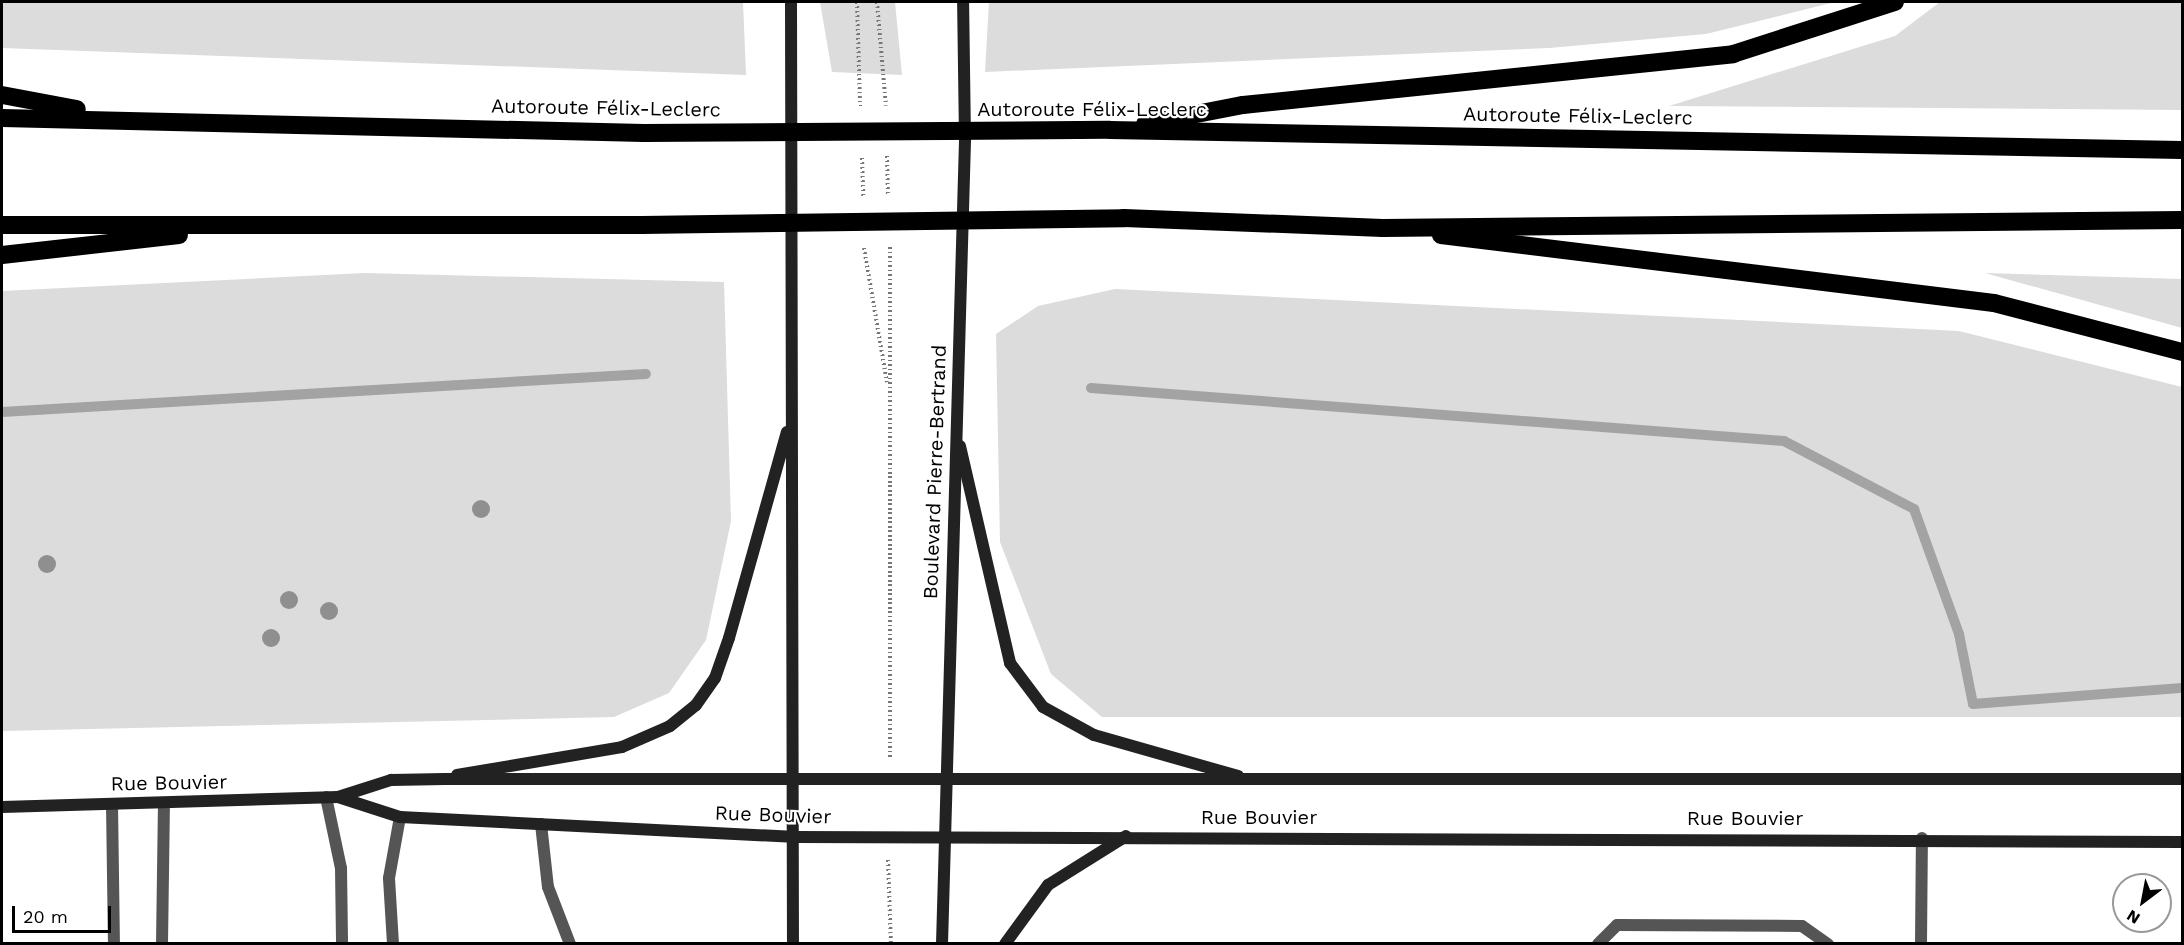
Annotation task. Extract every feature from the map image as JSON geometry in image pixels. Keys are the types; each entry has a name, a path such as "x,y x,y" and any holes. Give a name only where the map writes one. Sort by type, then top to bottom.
{"highway":[{"path":"1110,130 1243,105 1733,54 1895,2"},
{"path":"2,95 120,116"},
{"name":"Autoroute Félix-Leclerc","path":"2,118 120,116 644,133 1110,130 2182,150"},
{"path":"2,225 642,225 1124,219 1383,228 2182,220"},
{"path":"2,255 266,225"},
{"path":"1383,228 1995,303 2182,352"}],"street":[{"path":"791,2 792,776 796,837 793,944"},
{"name":"Boulevard Pierre-Bertrand","path":"942,944 943,838 947,781 957,428 963,2"},
{"path":"445,779 480,768 622,747 670,726 696,705 715,678 729,638 791,420"},
{"path":"957,428 1010,663 1043,707 1094,735 1163,750 1248,779"},
{"name":"Rue Bouvier","path":"2,807 332,797 391,780 445,779 792,776 947,781 2182,779"},
{"name":"Rue Bouvier","path":"332,797 400,817 796,837 1922,838 2182,842"},
{"path":"1005,944 1048,885 1127,836"}],"lane":[{"path":"332,797 341,868 342,944"},
{"path":"162,944 164,803"},
{"path":"112,804 114,944"},
{"path":"393,944 389,878 400,817"},
{"path":"541,824 548,887 570,944"},
{"path":"1921,944 1922,838"},
{"path":"1598,944 1617,925 1628,925 1802,926 1828,944"}],"path":[{"path":"889,386 889,747"},
{"path":"889,857 891,944"}],"shaded area":[{"path":"2,2 743,2 746,75 2,48"},
{"path":"820,2 895,2 902,75 832,72"},
{"path":"989,2 1835,2 1706,34 1549,48 985,72"},
{"path":"1940,2 2182,2 2182,110 1669,106 1895,36"},
{"path":"365,273 724,282 731,521 706,640 669,693 614,717 2,731 2,291"},
{"path":"1985,273 2182,279 2182,328"},
{"path":"1115,289 1959,331 2182,387 2182,717 1102,717 1051,674 1000,542 996,334 1038,306"}],"waterway":[{"path":"2,412 646,374"},
{"path":"1091,388 1784,441 1914,509 1959,634 1973,704 2182,688"}]}
